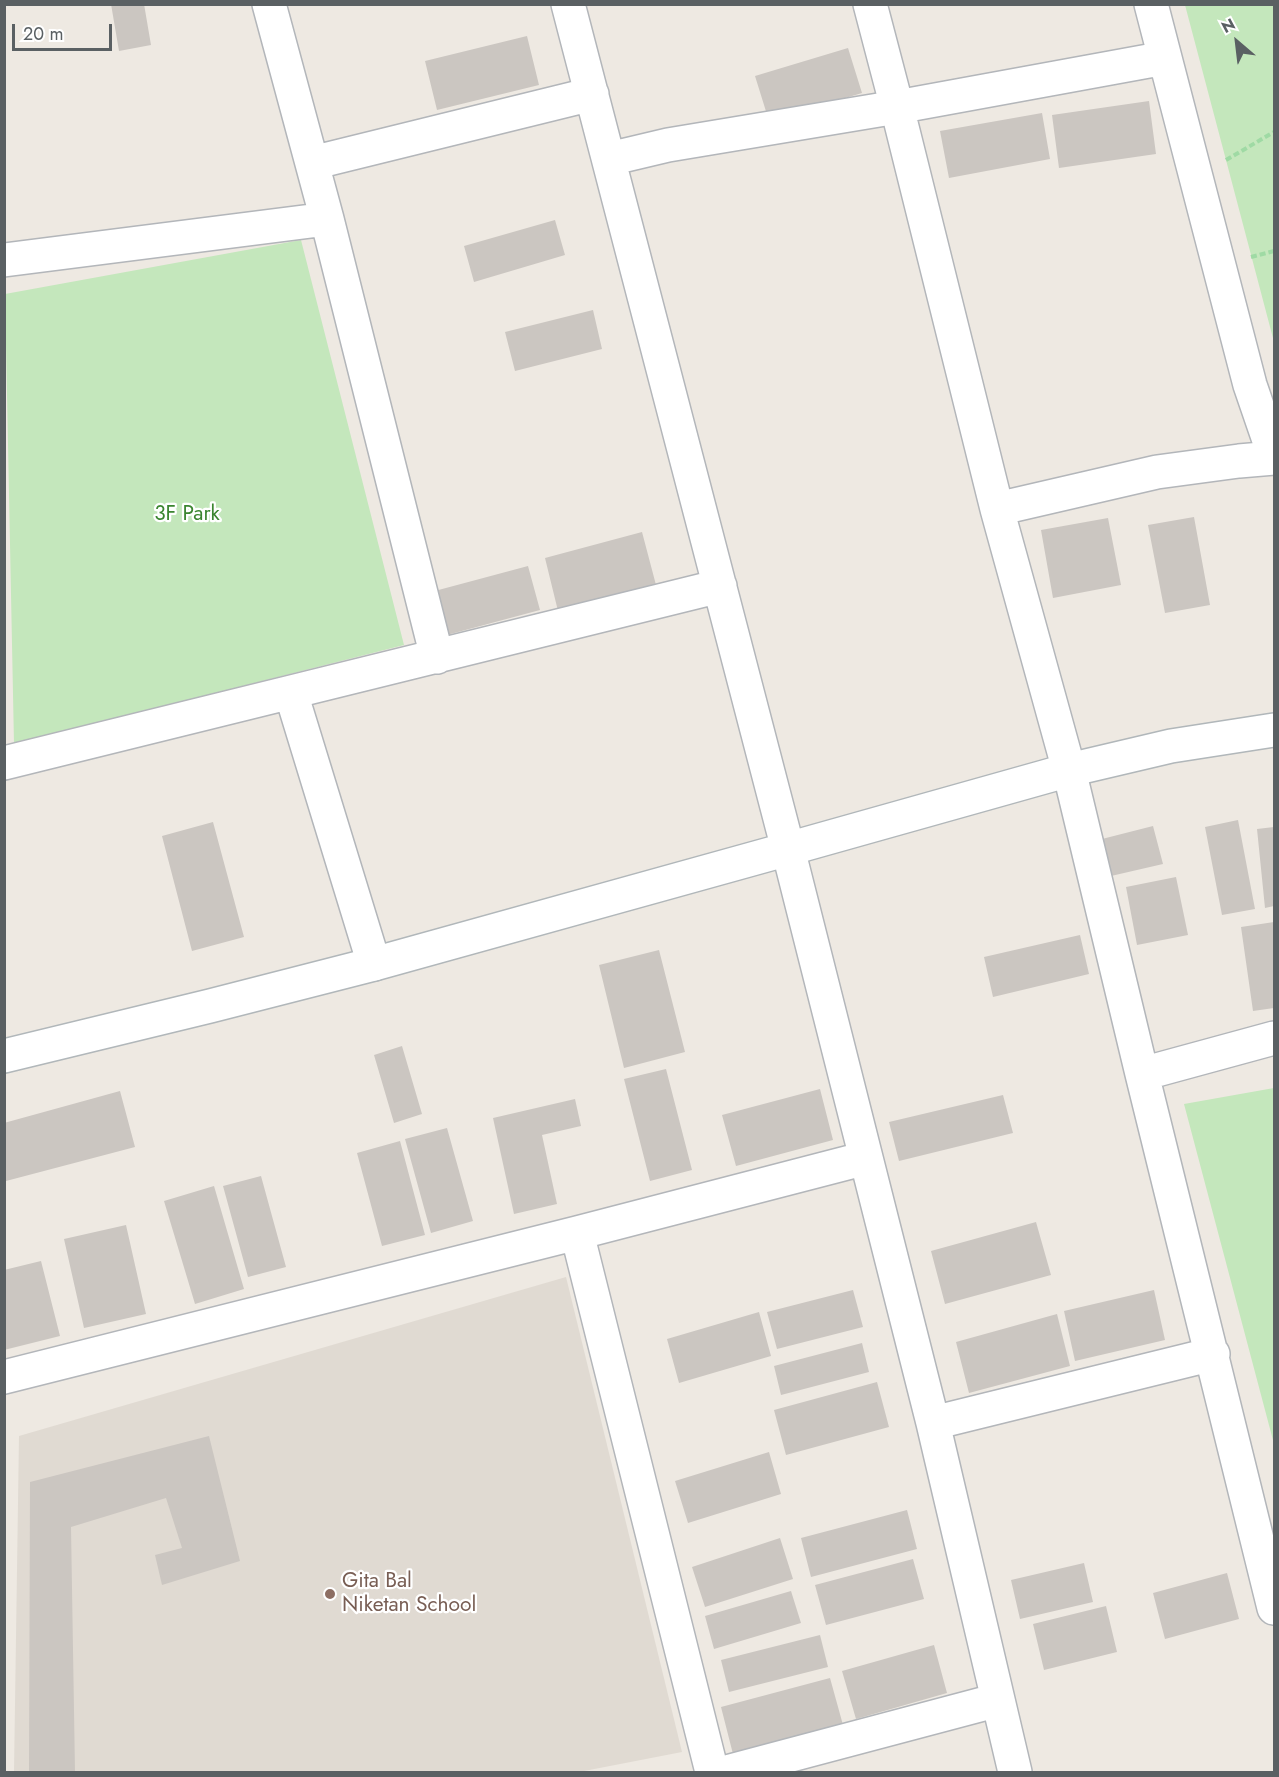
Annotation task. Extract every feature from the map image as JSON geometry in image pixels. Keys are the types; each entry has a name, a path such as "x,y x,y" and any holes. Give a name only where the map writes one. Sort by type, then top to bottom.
{"street":[{"path":"269,4 327,219 436,657"},
{"path":"568,4 788,849 933,1423 1015,1773"},
{"path":"870,4 997,509 1069,770 1275,1608"},
{"path":"997,509 1157,472 1275,456 1250,385 1151,4"},
{"path":"609,159 668,145 897,107 1165,58"},
{"path":"312,163 592,94"},
{"path":"4,260 327,219"},
{"path":"4,763 720,586"},
{"path":"291,693 374,964"},
{"path":"4,1056 374,964 1069,770 1171,746 1275,730"},
{"path":"1142,1074 1275,1038"},
{"path":"4,1377 866,1158"},
{"path":"577,1233 712,1773"},
{"path":"933,1423 1212,1354"},
{"path":"727,1773 998,1700"}],"path":[{"path":"1195,172 1226,160 1275,132"}],"shaded area":[{"name":"Gita Bal Niketan School","path":"566,1277 682,1752 579,1772 14,1772 19,1436"}],"green space":[{"path":"1185,5 1274,5 1274,342 1226,160"},
{"name":"3F Park","path":"301,240 404,645 14,744 5,294"},
{"path":"1274,1088 1274,1444 1184,1104"}],"building":[{"path":"111,4 144,4 151,45 119,51"},
{"path":"527,36 539,85 437,110 425,61"},
{"path":"848,48 862,93 769,121 755,76"},
{"path":"1149,101 1156,154 1059,168 1052,115"},
{"path":"1042,113 1050,159 949,178 940,131"},
{"path":"555,220 565,255 474,282 464,246"},
{"path":"593,310 602,349 515,371 505,332"},
{"path":"1194,517 1210,605 1165,613 1148,525"},
{"path":"1108,518 1121,585 1053,598 1041,530"},
{"path":"642,532 656,585 558,611 545,558"},
{"path":"528,566 540,610 443,636 431,592"},
{"path":"1238,820 1255,909 1222,915 1205,827"},
{"path":"213,822 244,937 192,951 162,836"},
{"path":"1153,826 1163,864 1111,876 1102,839"},
{"path":"1274,827 1274,906 1265,908 1257,829"},
{"path":"1176,877 1188,935 1137,945 1126,887"},
{"path":"1274,922 1274,1008 1253,1011 1241,927"},
{"path":"1080,935 1089,974 993,997 984,957"},
{"path":"659,950 685,1052 624,1068 599,965"},
{"path":"402,1046 422,1114 394,1123 374,1055"},
{"path":"666,1069 692,1170 650,1181 624,1079"},
{"path":"820,1089 833,1140 736,1166 722,1115"},
{"path":"120,1091 135,1147 6,1181 4,1123"},
{"path":"1003,1095 1013,1133 899,1161 889,1122"},
{"path":"575,1099 581,1126 542,1135 557,1204 514,1214 493,1118"},
{"path":"447,1128 473,1221 431,1233 405,1139"},
{"path":"400,1141 425,1235 382,1246 357,1153"},
{"path":"261,1176 286,1267 248,1277 223,1186"},
{"path":"214,1186 244,1289 195,1304 164,1201"},
{"path":"1036,1222 1051,1275 945,1304 931,1251"},
{"path":"126,1225 146,1314 84,1328 64,1239"},
{"path":"41,1261 60,1336 4,1350 4,1270"},
{"path":"853,1290 863,1327 777,1349 767,1312"},
{"path":"1154,1290 1165,1340 1075,1361 1064,1311"},
{"path":"759,1312 771,1356 679,1383 667,1339"},
{"path":"1057,1314 1070,1366 969,1393 956,1342"},
{"path":"862,1343 869,1372 781,1395 774,1366"},
{"path":"877,1382 889,1427 786,1455 774,1410"},
{"path":"209,1436 240,1561 162,1585 155,1555 182,1548 166,1498 71,1527 75,1772 29,1772 30,1482"},
{"path":"769,1452 781,1494 688,1523 675,1481"},
{"path":"907,1510 917,1549 811,1577 801,1538"},
{"path":"780,1538 793,1579 705,1607 692,1567"},
{"path":"913,1559 924,1599 826,1625 815,1585"},
{"path":"1084,1563 1093,1602 1020,1619 1011,1580"},
{"path":"1227,1573 1239,1619 1165,1639 1153,1593"},
{"path":"791,1591 801,1623 714,1649 705,1616"},
{"path":"1106,1606 1117,1652 1044,1670 1033,1624"},
{"path":"820,1635 828,1667 729,1692 721,1660"},
{"path":"934,1645 947,1693 856,1719 842,1671"},
{"path":"830,1678 843,1725 733,1754 721,1707"}],"place":[{"name":"Gita Bal Niketan School","path":"330,1594"}]}
